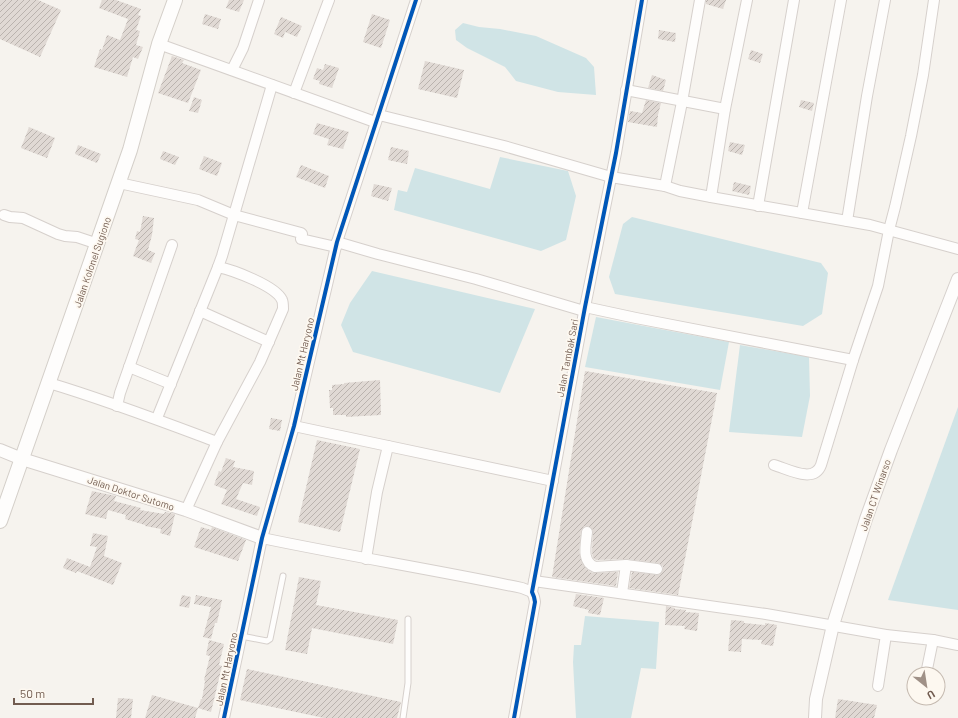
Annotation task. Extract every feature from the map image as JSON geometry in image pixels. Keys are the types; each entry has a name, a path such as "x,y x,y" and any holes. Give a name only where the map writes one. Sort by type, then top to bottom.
{"main road":[{"name":"Jalan Kolonel Sugiono","path":"0,521 119,183 130,150 159,44 175,0"}],"street":[{"path":"232,70 243,48 259,0"},
{"path":"294,92 329,0"},
{"name":"Jalan Mt Haryono","path":"224,718 262,538 294,426 337,244 416,0"},
{"name":"Jalan Tambak Sari","path":"514,718 535,602 532,592 611,177 642,0"},
{"path":"665,186 700,0"},
{"path":"711,197 725,109 747,0"},
{"path":"758,206 794,0"},
{"path":"802,213 841,0"},
{"path":"847,221 867,96 885,0"},
{"path":"774,465 807,476 816,474 819,471 853,360 878,286 912,128 934,0"},
{"path":"159,44 294,92 377,118 504,146 611,177 665,186 680,191 758,206 847,221 889,230 958,249"},
{"path":"157,418 222,256 272,84"},
{"path":"626,90 682,102 725,109"},
{"path":"119,183 198,200 234,215 301,233 301,239 337,244 378,254 585,309 853,360"},
{"path":"4,215 23,218 58,234 77,237 98,244"},
{"path":"117,406 129,367 172,245"},
{"path":"186,510 217,442 260,362 283,309 283,300 268,286 228,269 218,267"},
{"name":"Jalan CT Winarso","path":"815,718 816,699 833,625 866,519 888,457 958,279"},
{"path":"200,311 269,342"},
{"path":"129,367 171,384"},
{"path":"49,383 157,418 217,442"},
{"path":"294,426 553,481"},
{"path":"366,559 377,492 388,446"},
{"name":"Jalan Doktor Sutomo","path":"0,450 186,510 262,538"},
{"path":"587,532 585,553 586,559 591,565 595,567 626,565 657,569"},
{"path":"262,538 366,559 448,573 522,588 532,592"},
{"path":"622,593 626,565"},
{"path":"534,581 766,614 886,635 933,640 958,645"},
{"path":"878,686 886,635"},
{"path":"928,666 933,640"}],"lane":[{"path":"241,636 267,641 270,639 283,576"},
{"path":"403,718 408,683 408,619"}],"shaded area":[{"path":"463,23 536,36 586,58 594,67 596,95 558,92 516,81 505,67 467,48 456,40 455,30"},
{"path":"500,157 568,171 576,196 566,240 541,251 394,210 398,190 407,192 415,168 490,189"},
{"path":"632,217 821,263 828,273 822,314 803,326 615,294 609,277 623,224"},
{"path":"372,271 535,309 500,393 353,352 341,325 350,303"},
{"path":"596,317 729,342 720,390 585,367"},
{"path":"740,345 809,357 810,396 802,437 729,432"},
{"path":"958,407 958,610 888,600"},
{"path":"585,616 659,622 656,669 641,668 631,718 576,718 573,662 574,645 581,645"}],"building":[{"path":"0,0 38,0 61,10 40,57 0,39"},
{"path":"102,0 116,0 141,9 138,15 141,16 136,30 140,31 136,45 143,47 138,59 133,57 127,77 94,67 100,49 102,50 107,35 120,40 128,19 99,8"},
{"path":"229,0 244,0 239,12 226,8"},
{"path":"706,0 726,0 723,9 706,4"},
{"path":"205,14 221,19 218,29 202,24"},
{"path":"372,14 390,20 381,48 363,42"},
{"path":"281,17 302,26 297,37 285,32 283,38 274,34"},
{"path":"659,30 676,33 675,42 658,39"},
{"path":"751,50 763,54 760,63 748,59"},
{"path":"172,56 184,60 182,63 201,70 188,103 158,93"},
{"path":"425,61 464,70 457,98 418,89"},
{"path":"325,64 339,68 332,88 319,84 320,81 313,79 317,68 323,70"},
{"path":"652,75 666,80 663,91 648,88"},
{"path":"194,97 202,100 198,113 189,111"},
{"path":"646,100 661,103 657,127 628,122 630,111 642,113"},
{"path":"801,100 814,103 812,111 799,107"},
{"path":"317,123 349,132 343,149 327,145 329,139 313,134"},
{"path":"29,127 55,138 47,158 21,148"},
{"path":"730,142 745,145 742,155 728,151"},
{"path":"78,145 101,154 97,163 75,154"},
{"path":"391,147 409,151 407,164 388,160"},
{"path":"163,151 179,157 175,165 160,159"},
{"path":"204,156 222,163 217,176 199,169"},
{"path":"301,165 329,176 325,188 296,177"},
{"path":"734,182 751,186 749,195 732,191"},
{"path":"374,184 392,188 388,201 371,196"},
{"path":"143,216 154,218 148,250 155,253 151,263 133,256 139,240 135,239 137,231 140,232"},
{"path":"585,371 717,393 678,595 629,588 632,572 659,575 663,570 663,566 658,563 627,559 596,560 593,558 592,552 593,530 588,526 584,526 581,531 579,552 582,563 586,569 592,573 618,572 616,586 552,577"},
{"path":"380,380 381,415 346,417 346,415 333,415 333,408 330,408 329,390 332,390 332,385"},
{"path":"271,418 282,420 280,431 269,429"},
{"path":"317,440 360,449 340,532 298,522"},
{"path":"226,458 235,461 233,467 254,471 252,485 243,483 236,499 260,507 257,516 221,504 227,490 214,485"},
{"path":"92,491 116,496 114,501 141,508 140,510 164,514 165,512 175,514 170,536 160,533 161,529 145,526 125,519 126,515 108,510 106,519 85,514"},
{"path":"201,527 211,530 212,527 246,540 238,561 194,547"},
{"path":"93,533 108,536 104,556 122,563 113,585 77,571 76,573 63,568 67,558 90,567 97,547 90,546"},
{"path":"299,577 321,581 316,605 398,620 393,644 312,628 307,654 285,650"},
{"path":"576,594 604,598 600,615 588,613 589,610 573,606"},
{"path":"182,595 191,597 189,608 179,606"},
{"path":"196,595 222,600 217,623 215,623 211,639 203,637 211,607 194,604"},
{"path":"666,606 686,610 685,612 699,613 697,631 684,629 685,626 665,625"},
{"path":"731,620 744,621 744,623 765,625 765,623 777,625 773,646 761,644 762,640 742,639 741,652 728,651"},
{"path":"209,640 224,644 219,665 222,666 211,712 198,708 202,699 204,680 210,656 206,655"},
{"path":"247,669 401,702 397,718 324,718 240,700"},
{"path":"152,695 198,708 195,718 145,718"},
{"path":"118,698 133,699 131,718 116,718"},
{"path":"838,699 877,705 874,718 835,718"}],"cycle path":[{"path":"224,718 262,538 294,426 337,242 416,0"},
{"path":"514,718 535,602 532,592 585,307 616,153 642,0"}]}
